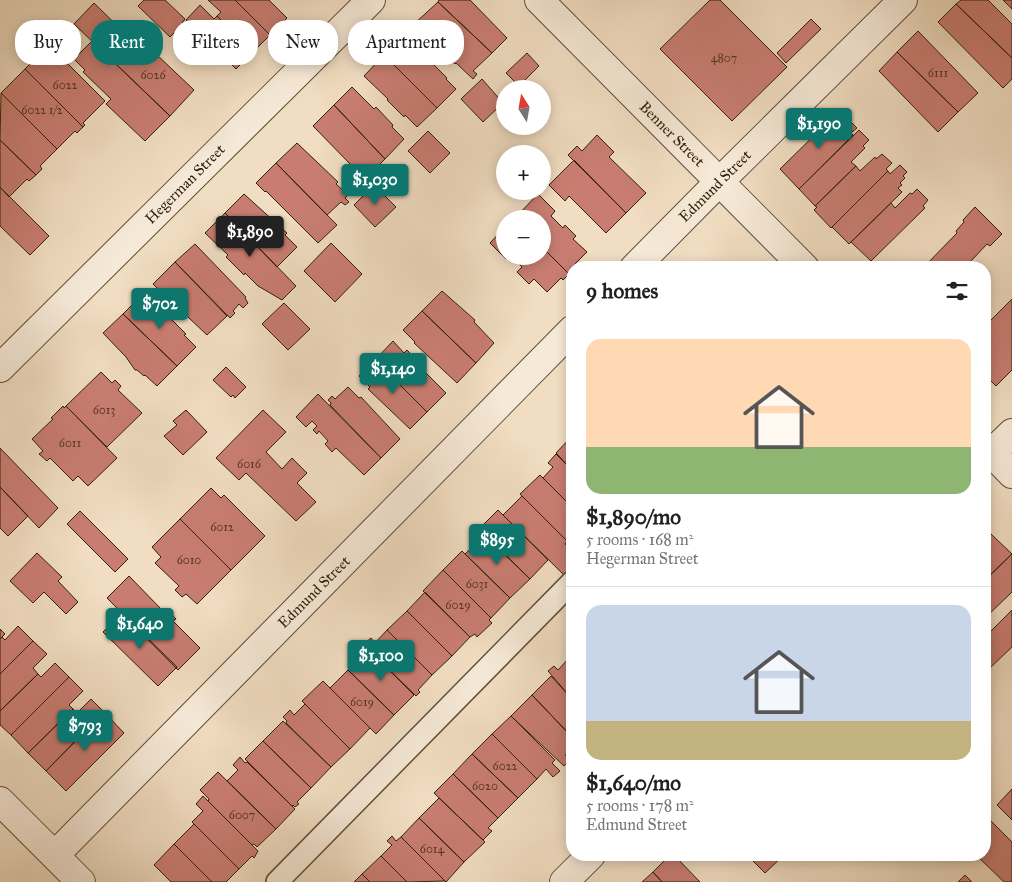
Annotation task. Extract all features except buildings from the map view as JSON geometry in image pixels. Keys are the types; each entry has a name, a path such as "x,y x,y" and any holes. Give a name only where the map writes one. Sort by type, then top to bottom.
{"street":[{"name":"Hegerman Street","path":"0,368 371,0"},
{"name":"Benner Street","path":"539,0 798,261"},
{"name":"Edmund Street","path":"641,261 904,0"},
{"name":"Edmund Street","path":"55,855 566,336"},
{"path":"991,450 1012,432"},
{"path":"991,456 1012,474"},
{"path":"0,801 81,882"},
{"path":"564,882 585,861"}],"lane":[{"path":"277,882 566,588"}]}
